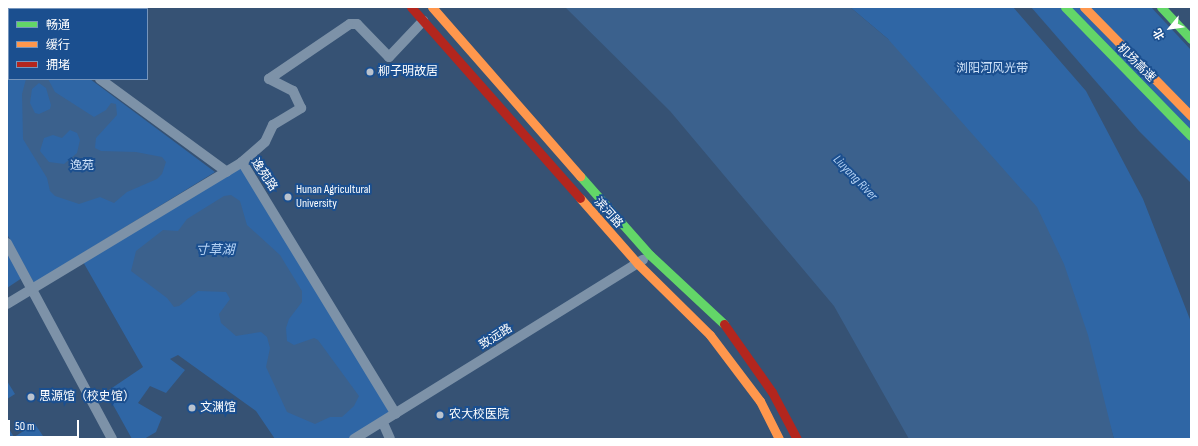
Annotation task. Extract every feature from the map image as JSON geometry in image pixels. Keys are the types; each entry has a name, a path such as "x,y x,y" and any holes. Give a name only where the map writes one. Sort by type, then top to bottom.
{"main road":[{"name":"滨河路","path":"410,7 638,264 710,336 760,400 779,439"},
{"name":"滨河路","path":"432,7 650,255 722,322 772,392 797,439"},
{"name":"机场高速","path":"1065,7 1191,136"},
{"name":"机场高速","path":"1084,7 1191,116"},
{"path":"1161,7 1191,40"}],"street":[{"path":"242,162 265,142 273,125 301,108 293,91 269,79 350,24 358,24 389,57 423,21"},
{"path":"101,80 227,172"},
{"name":"逸苑路","path":"7,304 242,162 396,414"},
{"path":"7,243 112,439"},
{"name":"致远路","path":"354,439 383,423 638,264 650,255"},
{"path":"383,423 390,439"}],"green space":[{"name":"浏阳河风光带","path":"850,7 1013,7 1086,91 1143,199 1191,322 1191,439 1114,439 1104,406 888,39"},
{"path":"1031,7 1151,7 1191,50 1191,183 1139,131"},
{"name":"逸苑","path":"7,17 8,80 91,80 215,172 34,283 7,234"},
{"path":"242,162 396,414 354,439 275,439 256,411 178,355 170,359 185,370 166,393 150,386 138,403 162,417 156,432 144,439 132,439 106,392 143,367 82,260"},
{"path":"7,243 25,276 7,288"},
{"path":"7,381 15,394 7,399"},
{"path":"35,424 45,439 7,439 7,426 14,437"}],"water":[{"name":"Liuyang River","path":"565,7 850,7 888,39 1037,207 1064,264 1088,335 1114,439 909,439 834,306 670,111"},
{"path":"26,80 49,80 55,92 94,117 106,110 111,103 116,104 117,115 96,138 95,148 101,151 136,152 162,157 166,162 162,174 157,179 127,192 114,203 100,197 79,204 55,196 50,191 47,178 23,139 22,94","holes":["39,83 46,88 51,105 50,109 39,114 35,113 30,103 32,89","70,130 77,133 80,140 77,153 64,164 49,162 40,151 44,138 53,135 62,138"]},
{"name":"寸草湖","path":"231,195 240,201 247,225 280,255 302,291 302,302 289,319 286,328 287,341 294,345 314,338 318,340 359,396 354,406 342,417 330,417 315,424 287,412 266,367 270,348 267,337 261,332 236,336 221,323 219,314 230,299 226,292 198,291 179,306 174,307 167,298 131,271 136,251 163,230 178,231 187,219 224,196"}],"traffic: fast":[{"path":"1065,7 1191,136"},
{"path":"1161,7 1191,39"},
{"path":"580,176 650,255 724,324"}],"traffic: slow":[{"path":"432,7 580,176"},
{"path":"1084,7 1191,116"},
{"path":"580,198 638,264 710,335 760,401 779,439"}],"traffic: jam":[{"path":"411,7 580,198"},
{"path":"724,324 772,392 797,439"}],"place":[{"name":"柳子明故居","path":"370,72"},
{"name":"Hunan Agricultural University","path":"288,197"},
{"name":"思源馆（校史馆）","path":"31,397"},
{"name":"文渊馆","path":"192,408"},
{"name":"农大校医院","path":"440,415"}]}
